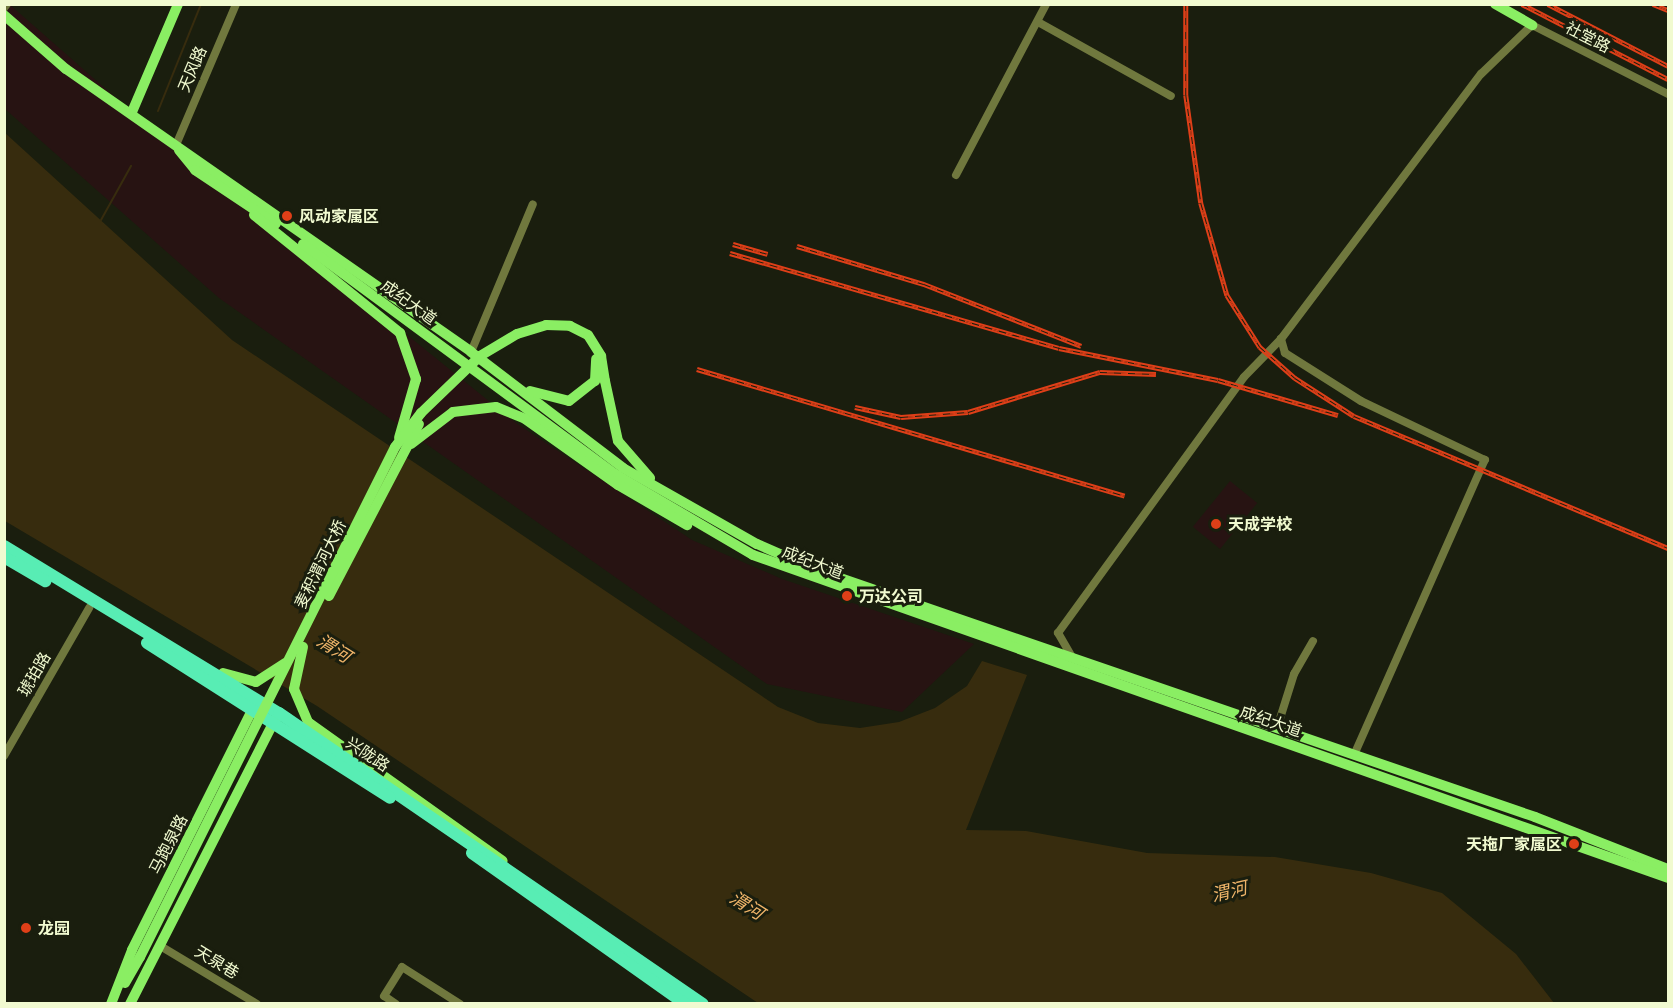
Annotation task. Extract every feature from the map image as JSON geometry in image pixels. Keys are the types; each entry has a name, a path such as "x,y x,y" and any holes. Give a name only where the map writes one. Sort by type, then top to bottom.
{"highway":[{"name":"兴陇路","path":"4,546 508,865 703,1004"},
{"name":"兴陇路","path":"4,557 256,704"},
{"name":"兴陇路","path":"277,717 686,1004"}],"main road":[{"path":"132,112 178,4"},
{"name":"社堂路","path":"1495,4 1532,25"},
{"name":"成纪大道","path":"4,15 66,69 132,112 471,352 623,468 668,495 786,558 1354,755 1668,869"},
{"name":"成纪大道","path":"176,145 195,170 615,474 715,536 803,576 1668,878"},
{"path":"236,199 317,266 391,322 408,346 416,396 399,450"},
{"name":"麦积渭河大桥","path":"142,959 399,450 458,373 499,344 535,327 560,324 588,335 601,356 600,381 618,441 668,495"},
{"path":"509,381 557,401 581,396 600,381"},
{"path":"399,450 439,418 466,407 496,407 525,419 618,485 675,520 715,536"},
{"path":"4,546 245,683 275,674 299,646"},
{"path":"299,646 294,689 300,713 508,865"},
{"name":"马跑泉路","path":"112,1004 132,950 256,704"},
{"path":"128,1004 162,947 277,717"},
{"path":"128,1004 142,959"},
{"name":"马跑泉路","path":"112,1004 142,959"}],"street":[{"path":"4,8 7,4"},
{"name":"天风路","path":"176,145 236,4"},
{"path":"956,175 1046,4"},
{"path":"1038,22 1171,96"},
{"path":"1073,657 1058,633 1244,377 1281,339 1481,74 1532,25"},
{"name":"社堂路","path":"1532,25 1668,94"},
{"path":"471,352 533,204"},
{"path":"1281,339 1285,353 1361,401 1485,460 1354,755"},
{"name":"琥珀路","path":"4,756 89,608"},
{"path":"1277,728 1294,674 1313,641"},
{"name":"天泉巷","path":"162,947 257,1004"},
{"path":"396,1004 384,996 402,967 460,1004"}],"shaded area":[{"path":"9,4 132,112 516,423 692,540 782,579 974,644 902,712 767,684 219,298 5,109 4,5"},
{"path":"1230,481 1257,503 1220,549 1193,527"}],"water":[{"name":"渭河","path":"4,132 232,340 778,707 818,723 860,728 899,722 935,708 967,686 982,661 1027,675 966,830 1026,831 1147,853 1275,857 1371,873 1442,893 1516,954 1554,1003 758,1003 317,706 5,521"}],"waterway":[{"path":"158,111 201,4"},
{"path":"101,220 131,166"}],"railway":[{"path":"1186,4 1186,95 1201,203 1227,295 1260,347 1295,378 1354,416 1668,548"},
{"path":"1522,4 1668,79"},
{"path":"1548,4 1668,66"},
{"path":"1653,4 1668,10"},
{"path":"733,244 768,254"},
{"path":"797,246 924,284 1081,346"},
{"path":"730,253 1059,348 1218,380 1338,415"},
{"path":"697,369 1125,496"},
{"path":"855,407 901,417 968,412 1100,372 1156,374"}],"place":[{"name":"风动家属区","path":"287,216"},
{"name":"天成学校","path":"1216,524"},
{"name":"万达公司","path":"847,596"},
{"name":"天拖厂家属区","path":"1574,844"},
{"name":"龙园","path":"26,928"}]}
